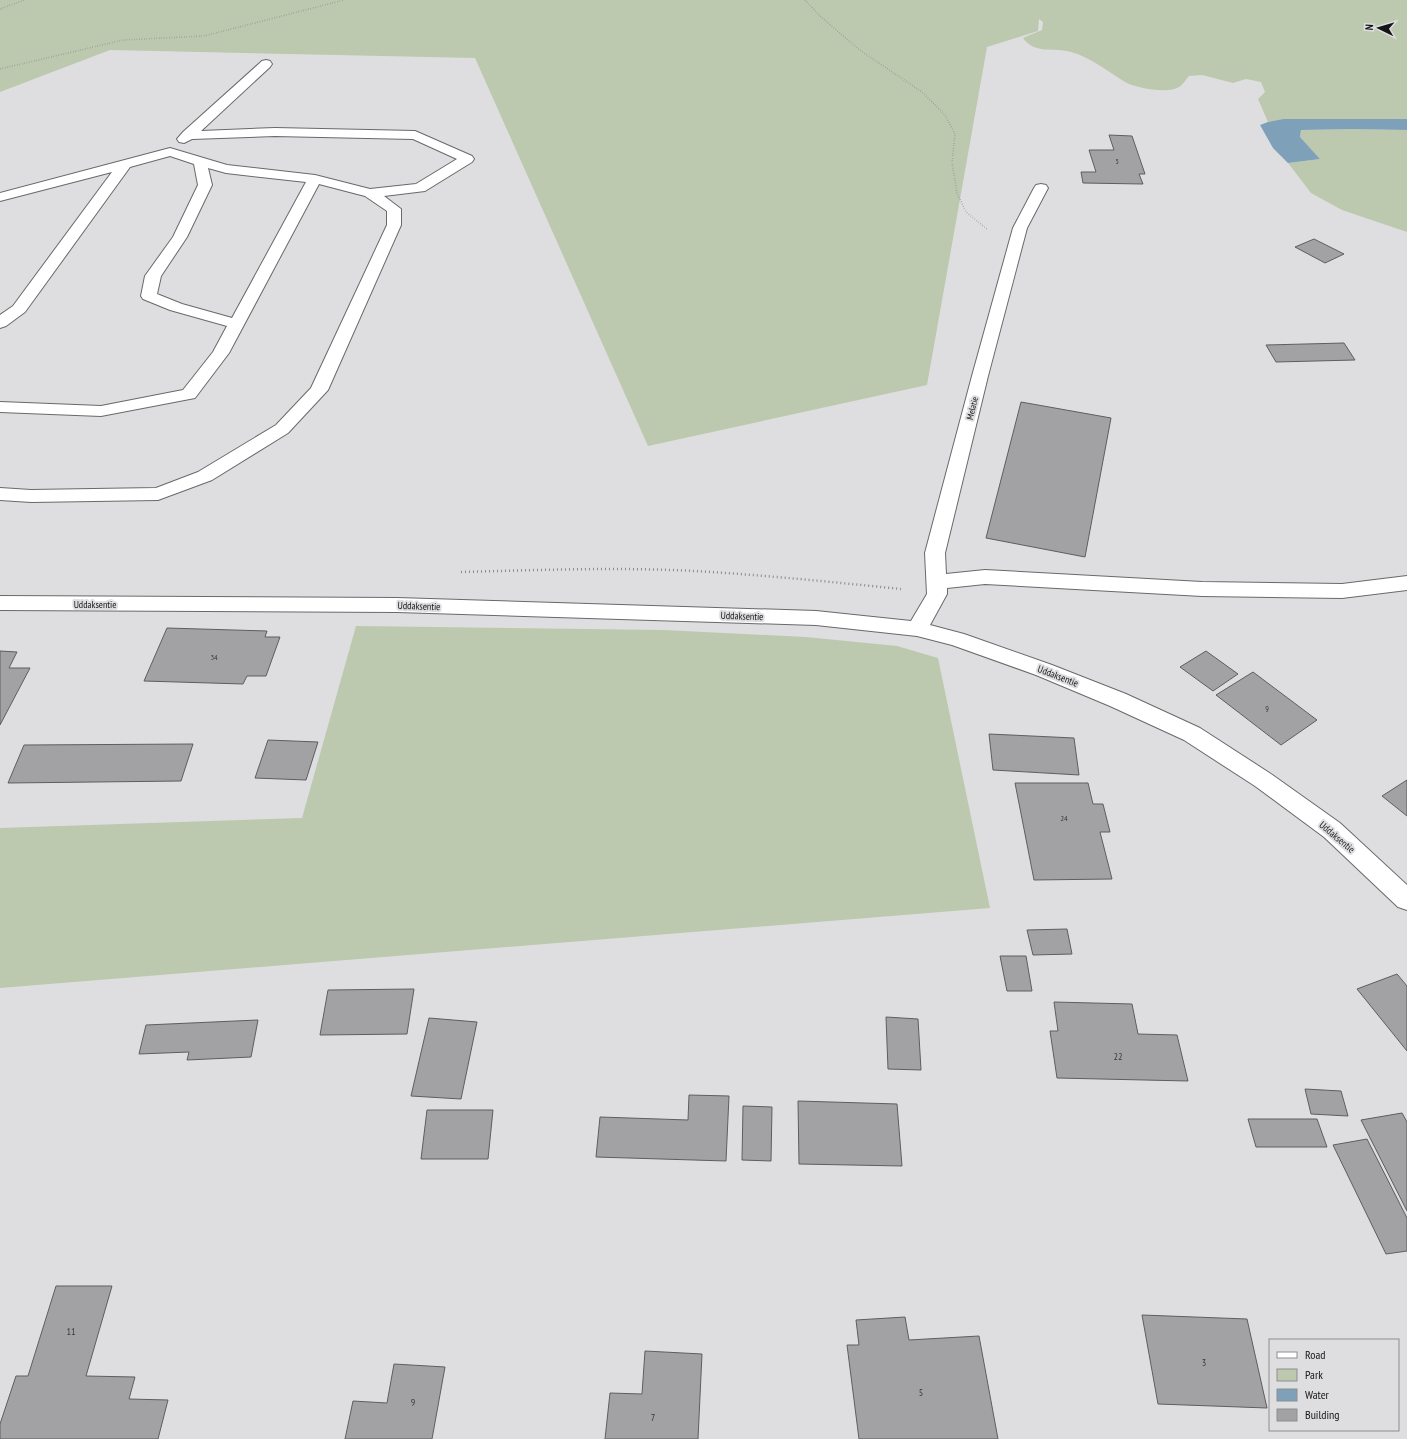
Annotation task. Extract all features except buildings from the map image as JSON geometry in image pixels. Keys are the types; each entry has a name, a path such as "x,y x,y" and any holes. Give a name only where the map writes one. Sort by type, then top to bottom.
{"street":[{"path":"0,197 170,152 266,64"},
{"path":"170,152 226,169 315,179 370,192 420,188 467,159 415,135 275,132 188,135"},
{"path":"200,161 204,185 180,237 153,276 149,296 176,307 236,324"},
{"path":"0,323 19,309 124,164"},
{"path":"0,407 101,411 189,394 221,353 315,179"},
{"name":"Melatie","path":"917,629 937,594 935,553 1014,248 1020,228 1041,188"},
{"path":"0,494 31,496 158,494 205,476 282,430 319,390 394,225 394,209 370,192"},
{"path":"937,582 984,577 1202,589 1342,591 1407,583"},
{"name":"Uddaksentie","path":"0,603 397,605 816,618 917,629 958,640 1044,670 1118,700 1192,734 1263,780 1332,830 1407,900"}],"path":[{"path":"0,9 24,0"},
{"path":"0,70 123,40 204,36 344,0"},
{"path":"804,0 821,17 861,51 922,92 945,115 955,134 952,163 957,193 966,212 978,223 1014,248"}],"green space":[{"path":"0,0 1407,0 1407,119 1283,119 1268,122 1258,99 1265,92 1261,82 1246,79 1233,83 1202,75 1189,76 1180,86 1174,89 1160,90 1136,86 1125,82 1093,61 1079,55 1071,52 1046,50 1033,47 1023,38 1042,30 1043,22 1039,19 1038,31 987,47 927,385 648,446 475,58 110,50 0,92"},
{"path":"1301,130 1407,130 1407,232 1342,210 1311,193 1288,163 1320,159 1300,137"},
{"path":"356,626 664,630 806,637 897,646 938,658 990,908 0,988 0,828 302,818"}],"water":[{"path":"1283,119 1407,119 1407,130 1301,130 1300,137 1320,159 1288,163 1273,148 1260,125"}]}
